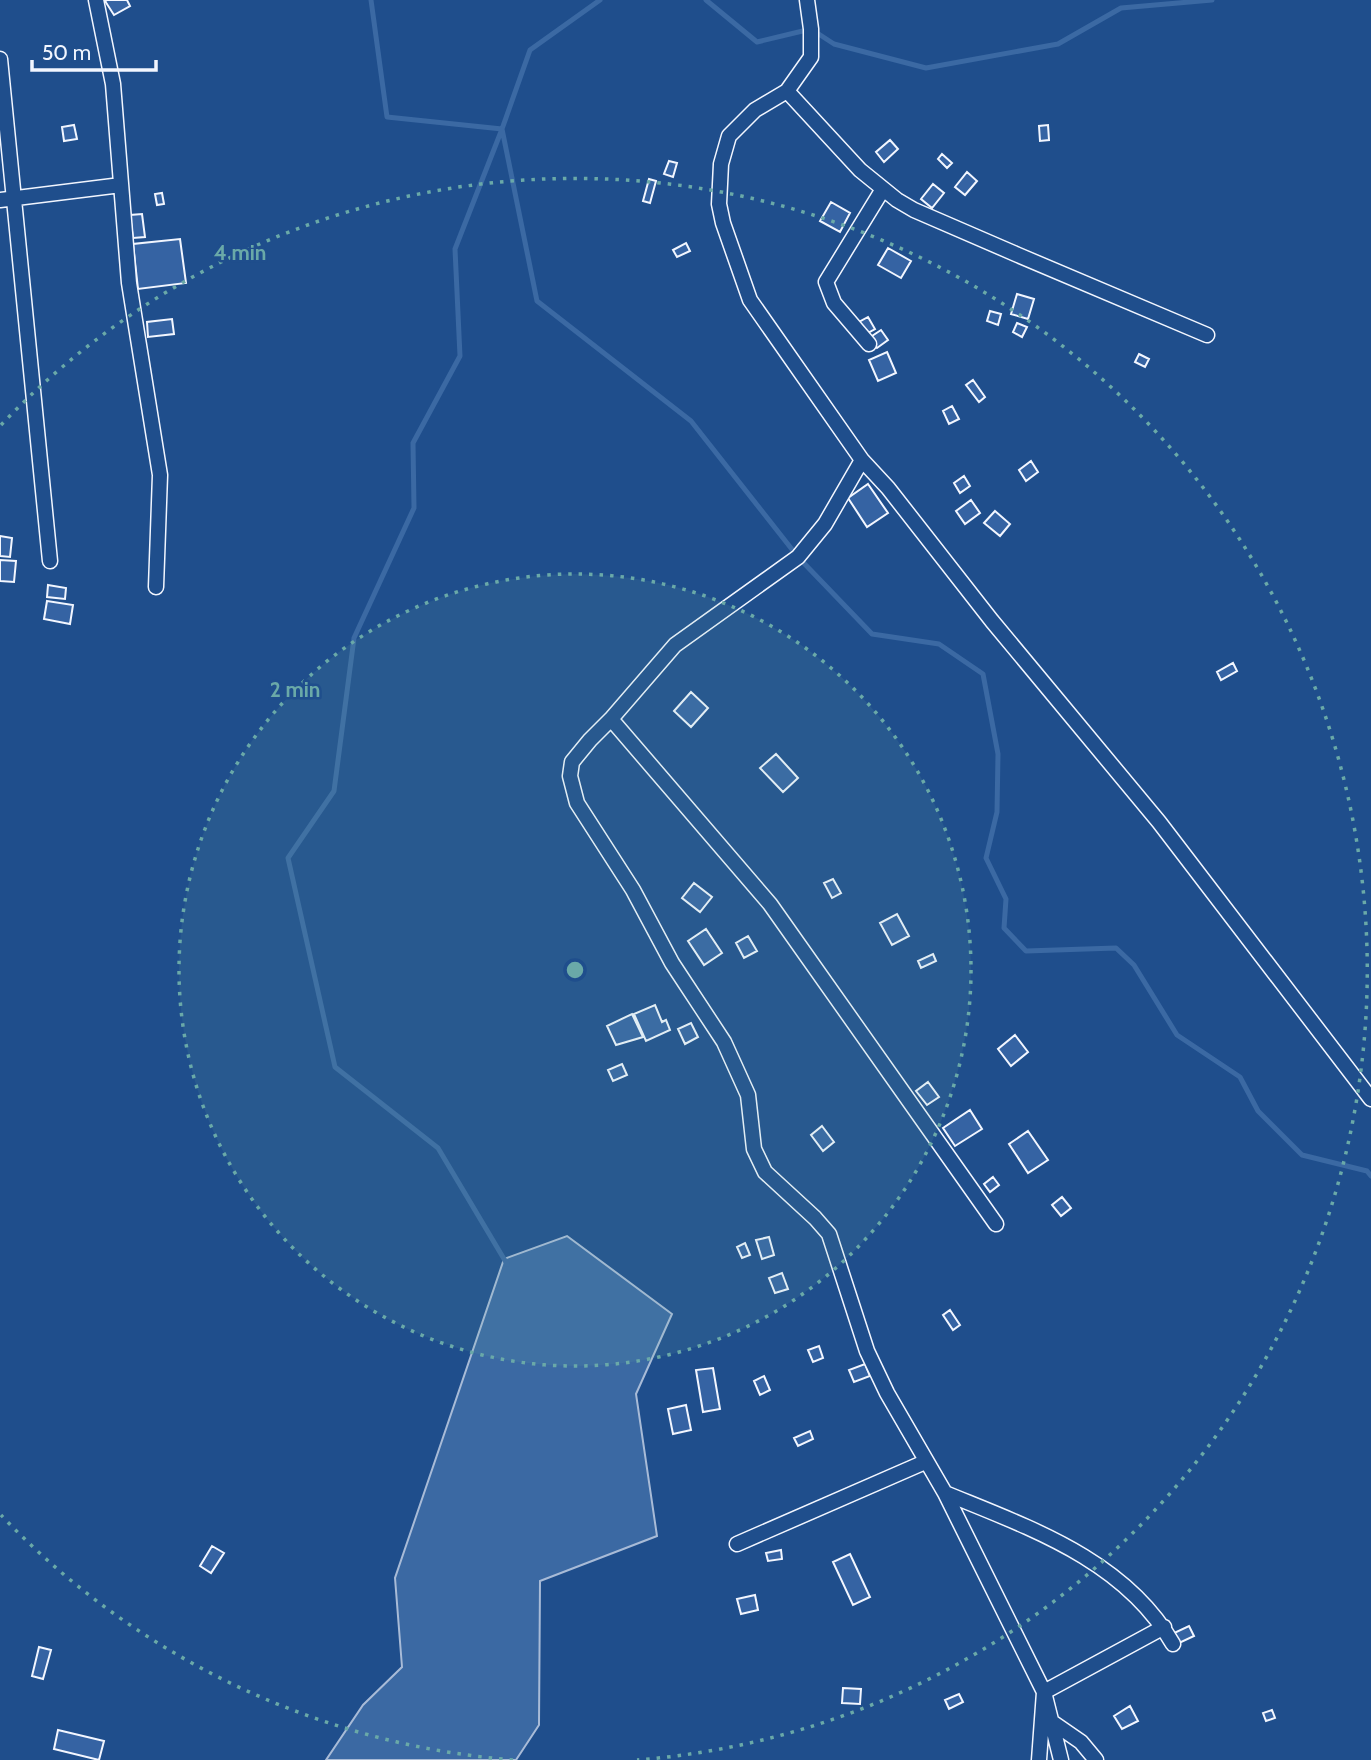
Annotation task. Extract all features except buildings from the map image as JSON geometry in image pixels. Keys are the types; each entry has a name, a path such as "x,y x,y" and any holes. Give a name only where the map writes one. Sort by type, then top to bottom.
{"street":[{"path":"96,0 113,84 129,283 160,475 156,587"},
{"path":"807,0 811,57 787,91 755,110 729,136 721,164 719,187 723,223 750,300 862,460 888,488 992,621 1159,822 1371,1099"},
{"path":"0,59 7,199 50,561"},
{"path":"787,91 860,170 914,210 1207,335"},
{"path":"7,199 121,185"},
{"path":"869,344 834,303 826,282 883,189"},
{"path":"862,460 825,524 798,558 675,645 572,762 570,776 577,803 633,890 672,963 724,1042 748,1095 754,1149 765,1172 829,1234 867,1351 925,1462 945,1493 1044,1692 1060,1760"},
{"path":"611,719 770,904 996,1224"},
{"path":"737,1544 925,1462"},
{"path":"945,1493 1028,1528 1090,1559 1143,1601 1174,1644"},
{"path":"1044,1692 1164,1628"},
{"path":"1039,1760 1044,1692"},
{"path":"1052,1723 1080,1742 1096,1760"}],"water":[{"path":"567,1236 672,1314 636,1394 657,1536 540,1581 539,1725 516,1760 326,1760 363,1705 402,1667 395,1578 504,1259"}],"waterway":[{"path":"371,0 387,117 502,129 537,301 691,421 798,557 872,634 939,644 983,674 998,754 997,812 986,858 1006,899 1004,928 1026,951 1116,948 1134,965 1177,1035 1240,1077 1258,1111 1302,1155 1367,1171 1371,1176"},
{"path":"507,1264 438,1148 335,1067 288,858 334,791 354,638 414,508 413,443 460,356 455,249 530,50 600,0"},
{"path":"706,0 757,42 811,29 834,44 926,68 1058,44 1121,8 1212,0"}]}
